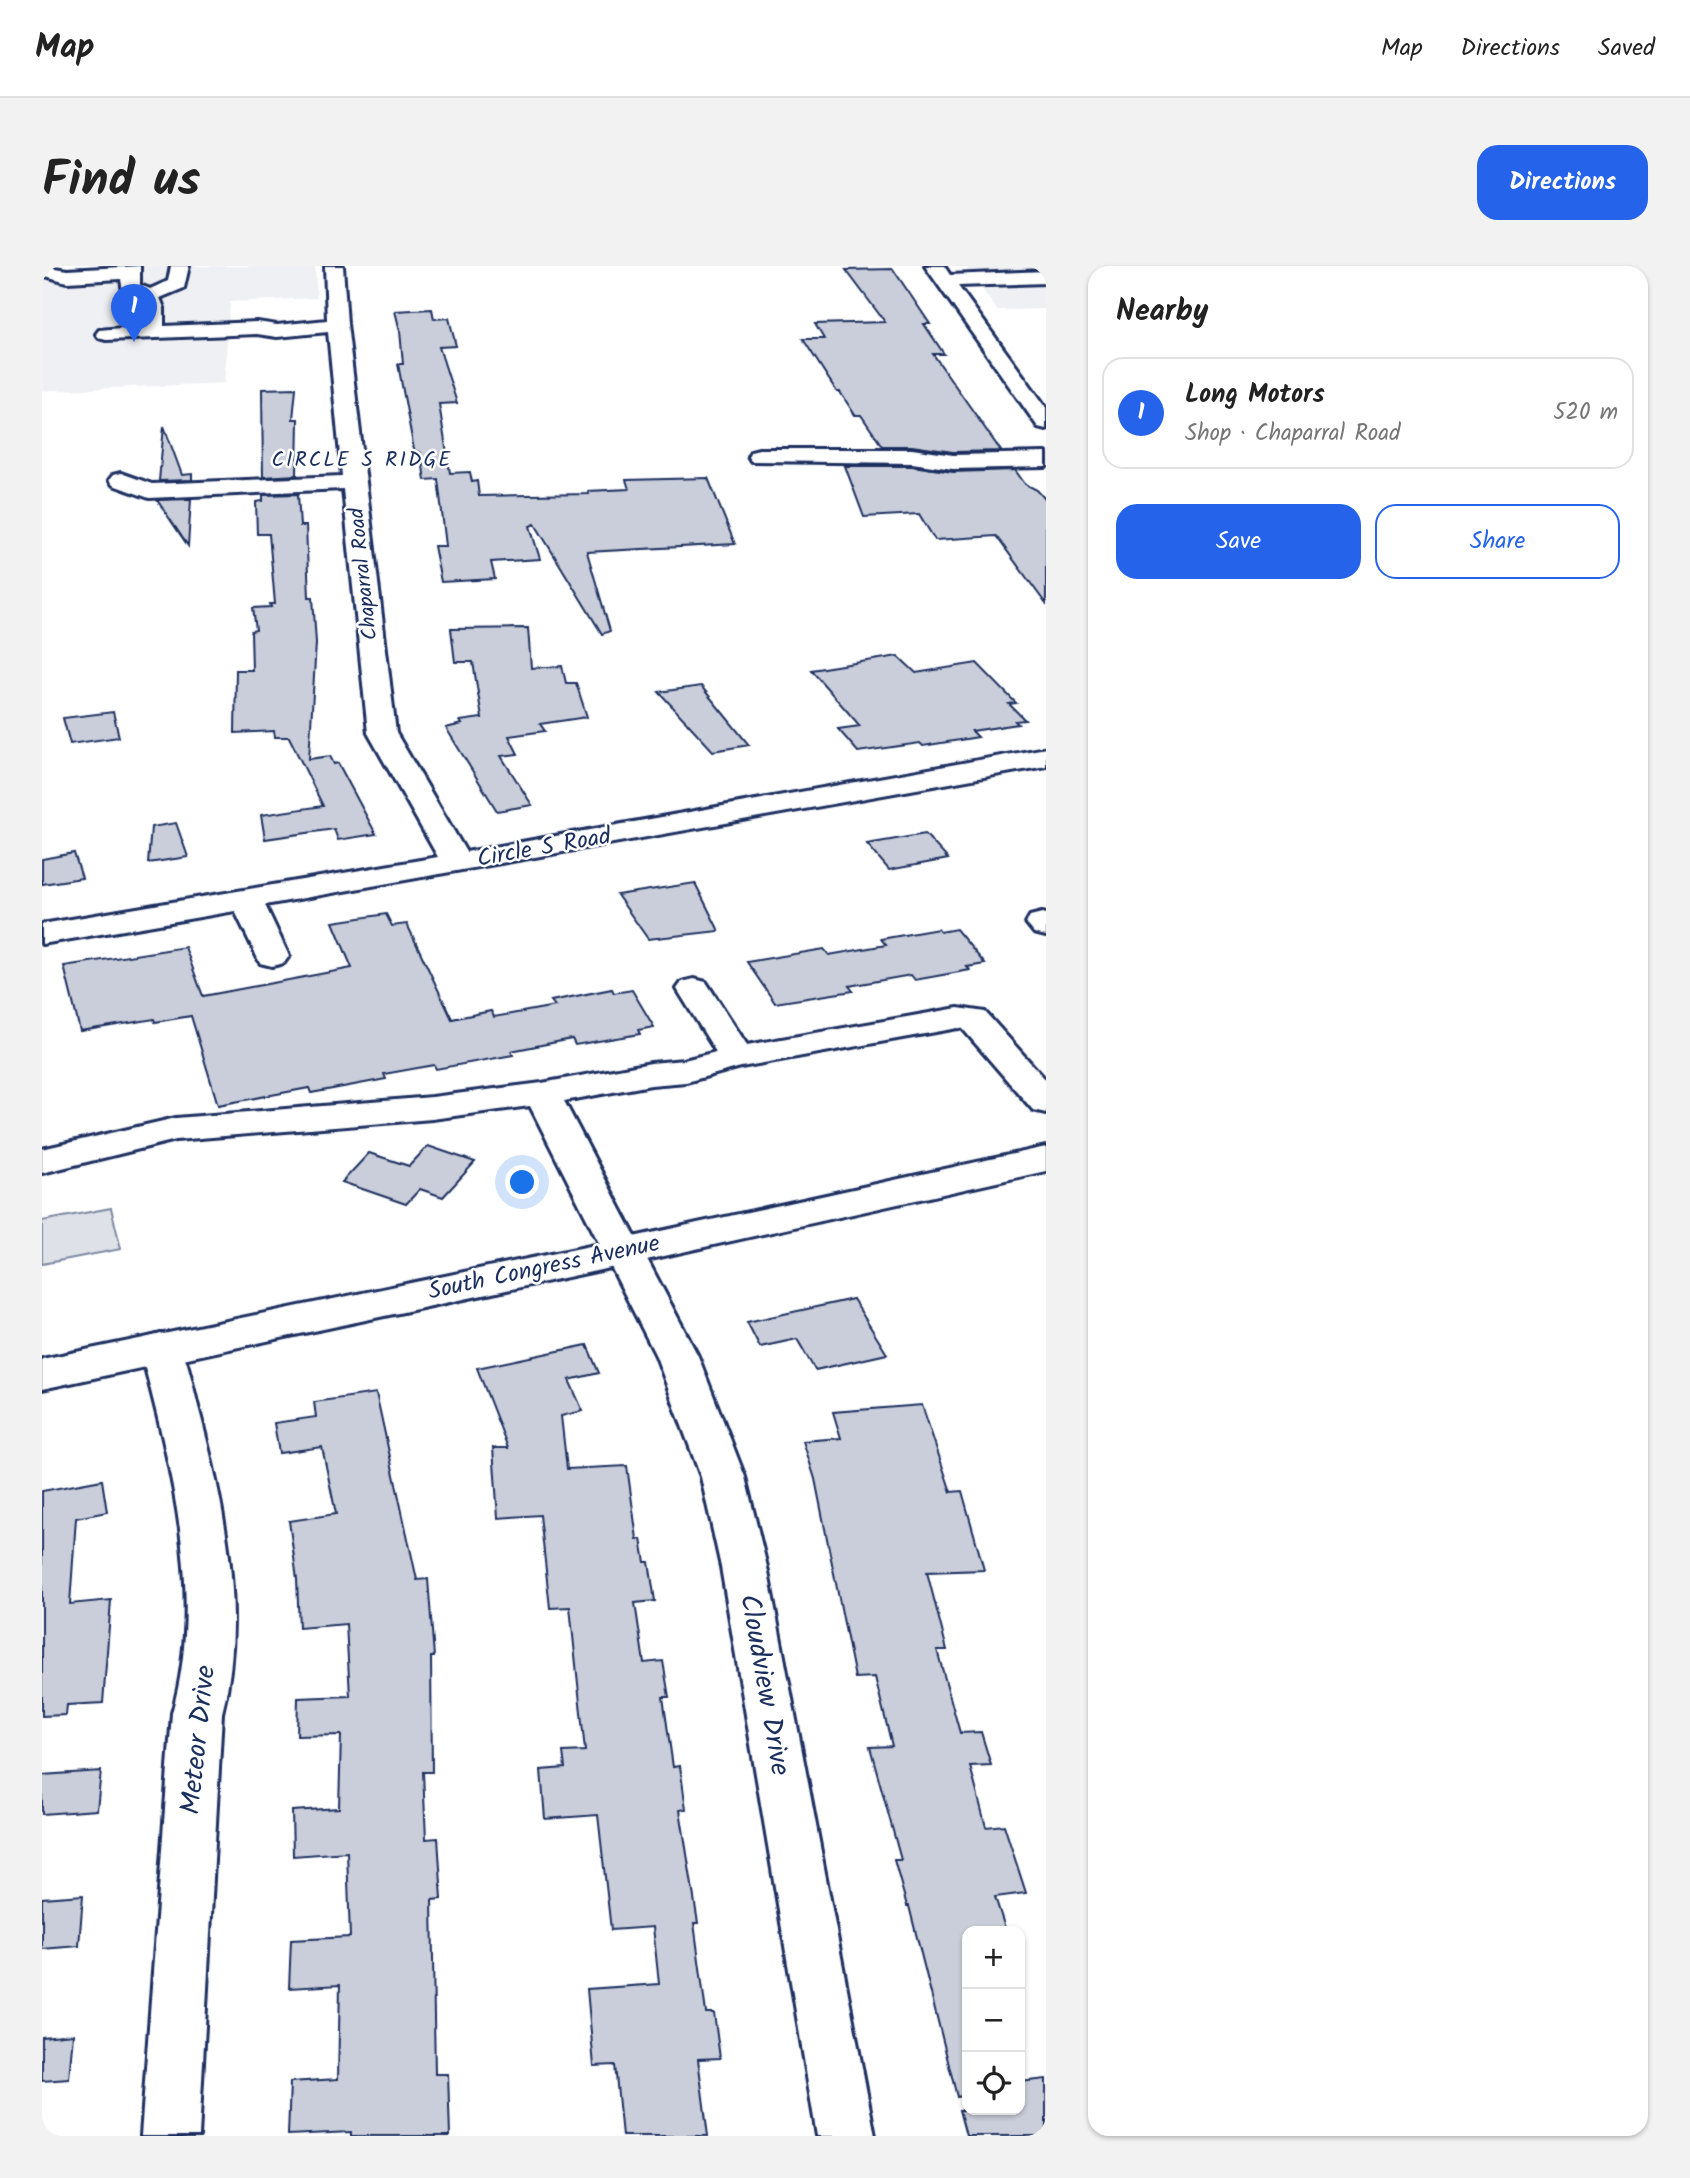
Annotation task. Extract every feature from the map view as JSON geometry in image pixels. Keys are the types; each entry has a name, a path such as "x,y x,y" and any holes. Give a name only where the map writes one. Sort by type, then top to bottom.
{"street":[{"path":"45,266 44,271 57,275 131,270 130,288 150,295 168,290 177,284 180,266"},
{"name":"Chaparral Road","path":"334,266 333,324 382,733 457,863"},
{"path":"939,273 970,279 1046,277"},
{"path":"939,273 1041,408"},
{"path":"970,279 1002,293 1033,297"},
{"path":"150,295 154,302 154,332"},
{"path":"106,334 257,328 278,322 315,321 333,324"},
{"path":"759,456 912,456 953,462 1046,460"},
{"path":"121,480 149,491 354,482"},
{"name":"Circle S Road","path":"42,934 457,863 1046,757"},
{"path":"246,899 272,956"},
{"path":"694,989 737,1057"},
{"path":"42,1161 176,1129 432,1108 542,1094 651,1074 686,1071 737,1057 958,1018 973,1019 1046,1102"},
{"name":"Cloudview Drive","path":"542,1094 677,1356 723,1477 744,1567 846,2136"},
{"name":"South Congress Avenue","path":"42,1374 624,1252 1046,1159"},
{"name":"Meteor Drive","path":"161,1348 194,1478 203,1531 208,1668 197,1713 170,2136"}],"shaded area":[{"path":"42,266 315,266 317,298 230,302 224,383 42,391"},
{"path":"965,266 1046,266 1046,309 997,310"},
{"path":"111,1208 121,1249 42,1264 42,1221"}],"building":[{"path":"893,269 930,324 924,324 944,354 933,354 1001,451 953,452 912,446 882,446 861,415 855,415 840,392 837,392 803,339 824,339 815,324 885,322 846,270"},
{"path":"432,309 434,319 449,318 456,346 439,347 457,403 439,404 450,473 470,472 472,482 477,481 479,496 589,494 588,491 629,489 626,480 708,478 735,544 587,552 610,631 602,634 535,524 530,526 540,559 491,562 495,579 441,582 434,546 446,546 438,479 425,480 421,453 414,450 398,364 403,364 395,311"},
{"path":"296,388 293,419 298,419 297,475 263,477 262,389"},
{"path":"164,426 182,475 192,474 192,480 159,481"},
{"path":"845,466 912,466 953,472 1015,470 1025,484 1037,490 1046,500 1046,604 996,536 935,540 919,514 864,517"},
{"path":"298,494 300,526 306,526 309,597 313,597 316,643 309,759 330,756 334,764 338,763 376,834 338,840 334,829 265,839 261,815 323,806 289,737 275,737 274,731 235,733 236,670 252,670 251,631 256,630 253,608 271,607 270,604 275,604 269,534 257,534 256,502 263,501 263,495"},
{"path":"191,499 188,546 157,500"},
{"path":"528,628 531,668 562,666 566,683 576,683 587,717 540,724 545,731 509,736 518,754 501,756 532,805 497,811 446,728 462,724 460,721 482,718 473,662 455,662 451,629"},
{"path":"898,656 916,673 977,663 1016,703 1009,704 1025,720 1015,721 1018,724 972,731 978,737 923,746 920,743 858,752 838,729 860,726 811,670"},
{"path":"701,686 749,745 713,751 659,692"},
{"path":"113,712 119,737 70,744 63,718"},
{"path":"176,823 188,857 148,863 151,827"},
{"path":"925,834 948,859 889,870 867,844"},
{"path":"74,853 82,878 42,884 42,859"},
{"path":"695,883 719,931 648,939 617,895"},
{"path":"386,914 392,926 407,924 452,1019 491,1011 494,1017 555,1006 551,1001 612,989 614,993 632,990 654,1027 638,1030 640,1034 575,1045 572,1039 511,1051 513,1055 436,1069 434,1065 384,1074 386,1079 311,1093 309,1088 218,1105 191,1016 80,1031 64,966 185,947 203,996 352,968 333,922"},
{"path":"938,929 940,932 956,929 985,964 967,967 970,970 915,980 911,975 849,986 853,991 775,1003 747,962 824,949 829,955 886,945 881,939"},
{"path":"428,1146 475,1162 443,1197 420,1189 406,1204 342,1182 369,1153 409,1166"},
{"path":"853,1299 887,1354 815,1370 797,1339 760,1347 747,1322"},
{"path":"587,1345 599,1373 569,1380 583,1411 561,1416 567,1469 627,1466 637,1539 641,1539 645,1562 649,1562 655,1601 635,1603 644,1663 663,1661 669,1697 663,1697 673,1767 680,1766 686,1809 680,1810 698,1923 694,1923 706,2013 714,2013 720,2058 698,2059 708,2136 622,2136 615,2065 594,2066 587,1989 659,1984 653,1927 611,1930 598,1815 545,1819 541,1770 565,1768 563,1752 585,1751 570,1607 550,1608 540,1515 498,1518 493,1448 508,1448 477,1368"},
{"path":"376,1393 417,1580 428,1579 434,1657 431,1657 432,1772 423,1772 426,1839 438,1838 442,1899 432,1900 435,2074 448,2074 450,2136 351,2136 351,2132 288,2135 290,2082 338,2079 340,1985 289,1988 291,1940 350,1937 347,1852 293,1856 292,1811 339,1808 341,1735 297,1736 298,1698 350,1696 346,1624 299,1628 297,1579 289,1521 336,1514 322,1447 279,1453 274,1423 316,1417 314,1402"},
{"path":"922,1405 951,1492 962,1491 984,1570 927,1572 947,1650 937,1650 960,1733 981,1732 991,1765 970,1766 986,1827 1004,1825 1026,1893 995,1897 1004,1926 962,1926 962,2096 957,2097 909,1906 894,1860 901,1860 870,1747 892,1746 875,1677 855,1678 815,1479 803,1441 841,1438 833,1412"},
{"path":"102,1480 107,1512 76,1518 70,1604 111,1600 103,1703 67,1705 66,1715 42,1716 42,1491"},
{"path":"101,1771 97,1810 42,1814 42,1775"},
{"path":"83,1895 79,1946 42,1949 42,1898"},
{"path":"73,2034 69,2079 42,2081 42,2037"},
{"path":"1046,2079 1046,2136 966,2136 959,2110 962,2110 962,2115 1025,2115 1025,2081"}],"place":[{"name":"Long Motors","path":"134,342"}],"district":[{"name":"CIRCLE S RIDGE","path":"362,460"}]}
